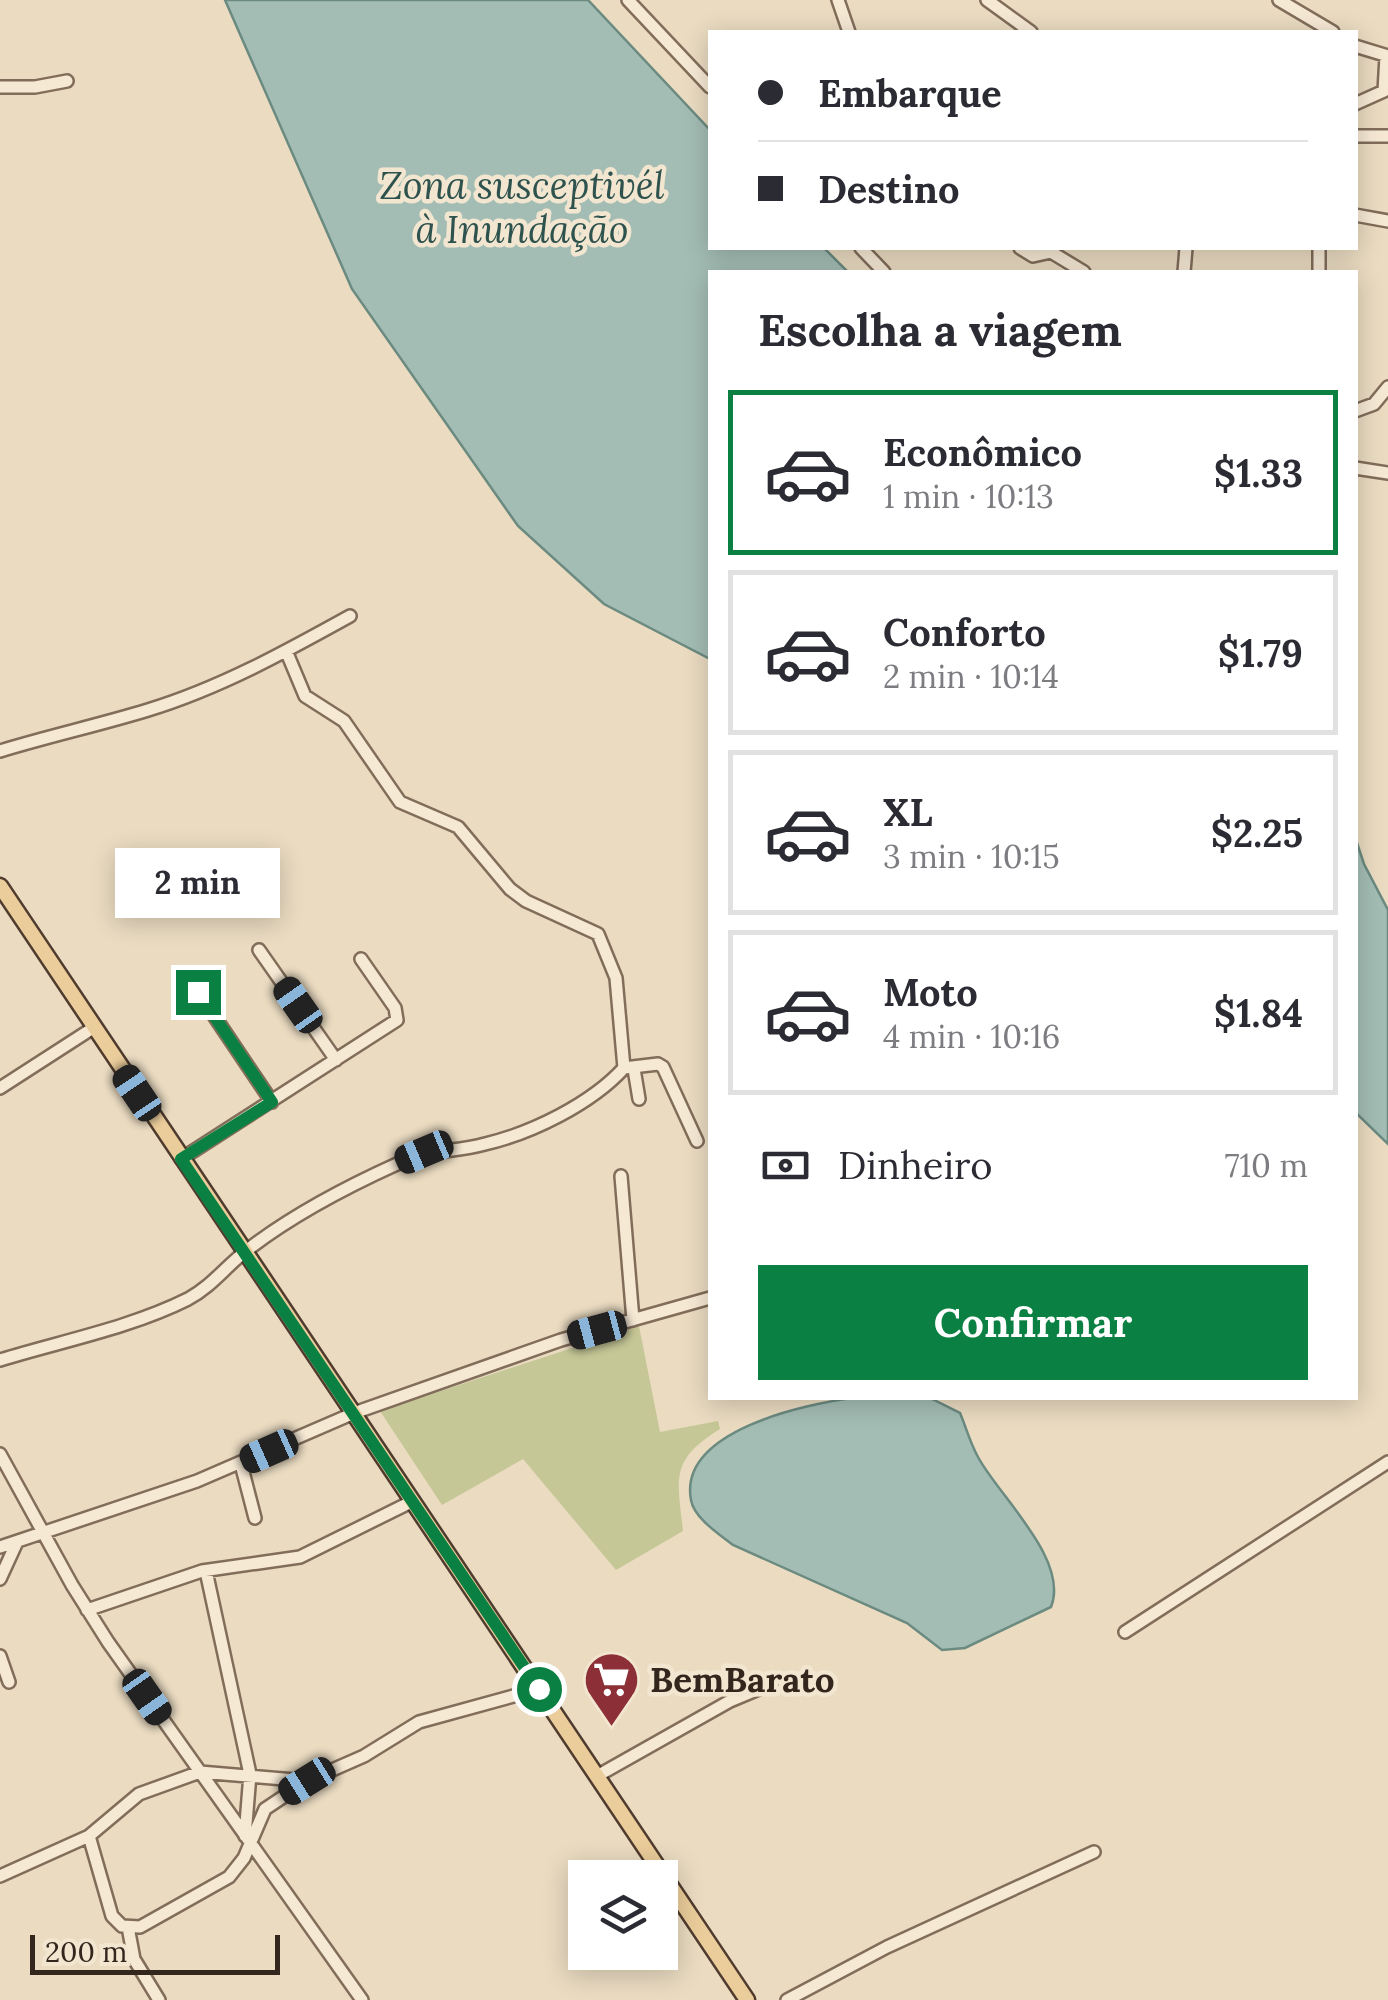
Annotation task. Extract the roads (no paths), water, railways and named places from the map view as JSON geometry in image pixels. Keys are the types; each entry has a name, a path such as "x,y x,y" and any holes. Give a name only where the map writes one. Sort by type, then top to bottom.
{"main road":[{"path":"1,891 748,2000"}],"street":[{"path":"628,0 708,85"},
{"path":"838,0 848,30"},
{"path":"987,0 1028,30"},
{"path":"1279,0 1329,30"},
{"path":"1358,47 1387,56 1384,90 1358,103"},
{"path":"0,87 36,87 68,81"},
{"path":"1358,136 1388,136"},
{"path":"1358,215 1388,220"},
{"path":"863,250 882,270"},
{"path":"1024,250 1034,256 1058,255 1081,270"},
{"path":"1358,410 1374,404 1388,387"},
{"path":"1358,468 1388,472"},
{"path":"0,751 149,709 287,653 350,616"},
{"path":"287,653 305,696 344,720 400,802 449,820 526,902 598,934 616,978 629,1069 639,1099"},
{"path":"258,950 336,1060"},
{"path":"181,1159 397,1020 395,1008 361,959"},
{"path":"198,992 272,1102"},
{"path":"0,1088 93,1028"},
{"path":"0,1360 158,1312 214,1283 244,1252 309,1207 432,1150 483,1145 568,1110 629,1069 658,1064 663,1067 697,1141"},
{"path":"622,1176 633,1320"},
{"path":"0,1546 241,1464 354,1413 560,1340 708,1299"},
{"path":"0,1454 87,1610 362,2000"},
{"path":"1125,1632 1388,1462"},
{"path":"241,1464 255,1518"},
{"path":"87,1610 206,1571 300,1557 413,1501"},
{"path":"0,1579 17,1542"},
{"path":"128,1927 152,1922 228,1877 244,1858 250,1774 206,1571"},
{"path":"0,1656 9,1682"},
{"path":"597,1776 730,1701 771,1684"},
{"path":"247,1838 265,1809 307,1781 364,1756 419,1722 539,1689"},
{"path":"0,1876 89,1836 139,1794 200,1772 307,1781"},
{"path":"89,1836 112,1916 128,1927 134,1959 159,2000"},
{"path":"787,2000 887,1947 1094,1852"}],"water":[{"name":"Zona susceptivél à Inundação","path":"225,0 588,0 708,128 708,250 826,250 846,270 708,270 708,658 604,604 518,526 352,289"},
{"path":"1358,846 1388,910 1388,1144 1358,1115"},
{"path":"843,1400 934,1400 960,1413 978,1457 1042,1549 1054,1589 1051,1607 965,1648 942,1650 907,1623 733,1545 708,1525 691,1500 692,1476 704,1456 749,1425"}],"place":[{"name":"BemBarato","path":"611,1728"}]}
